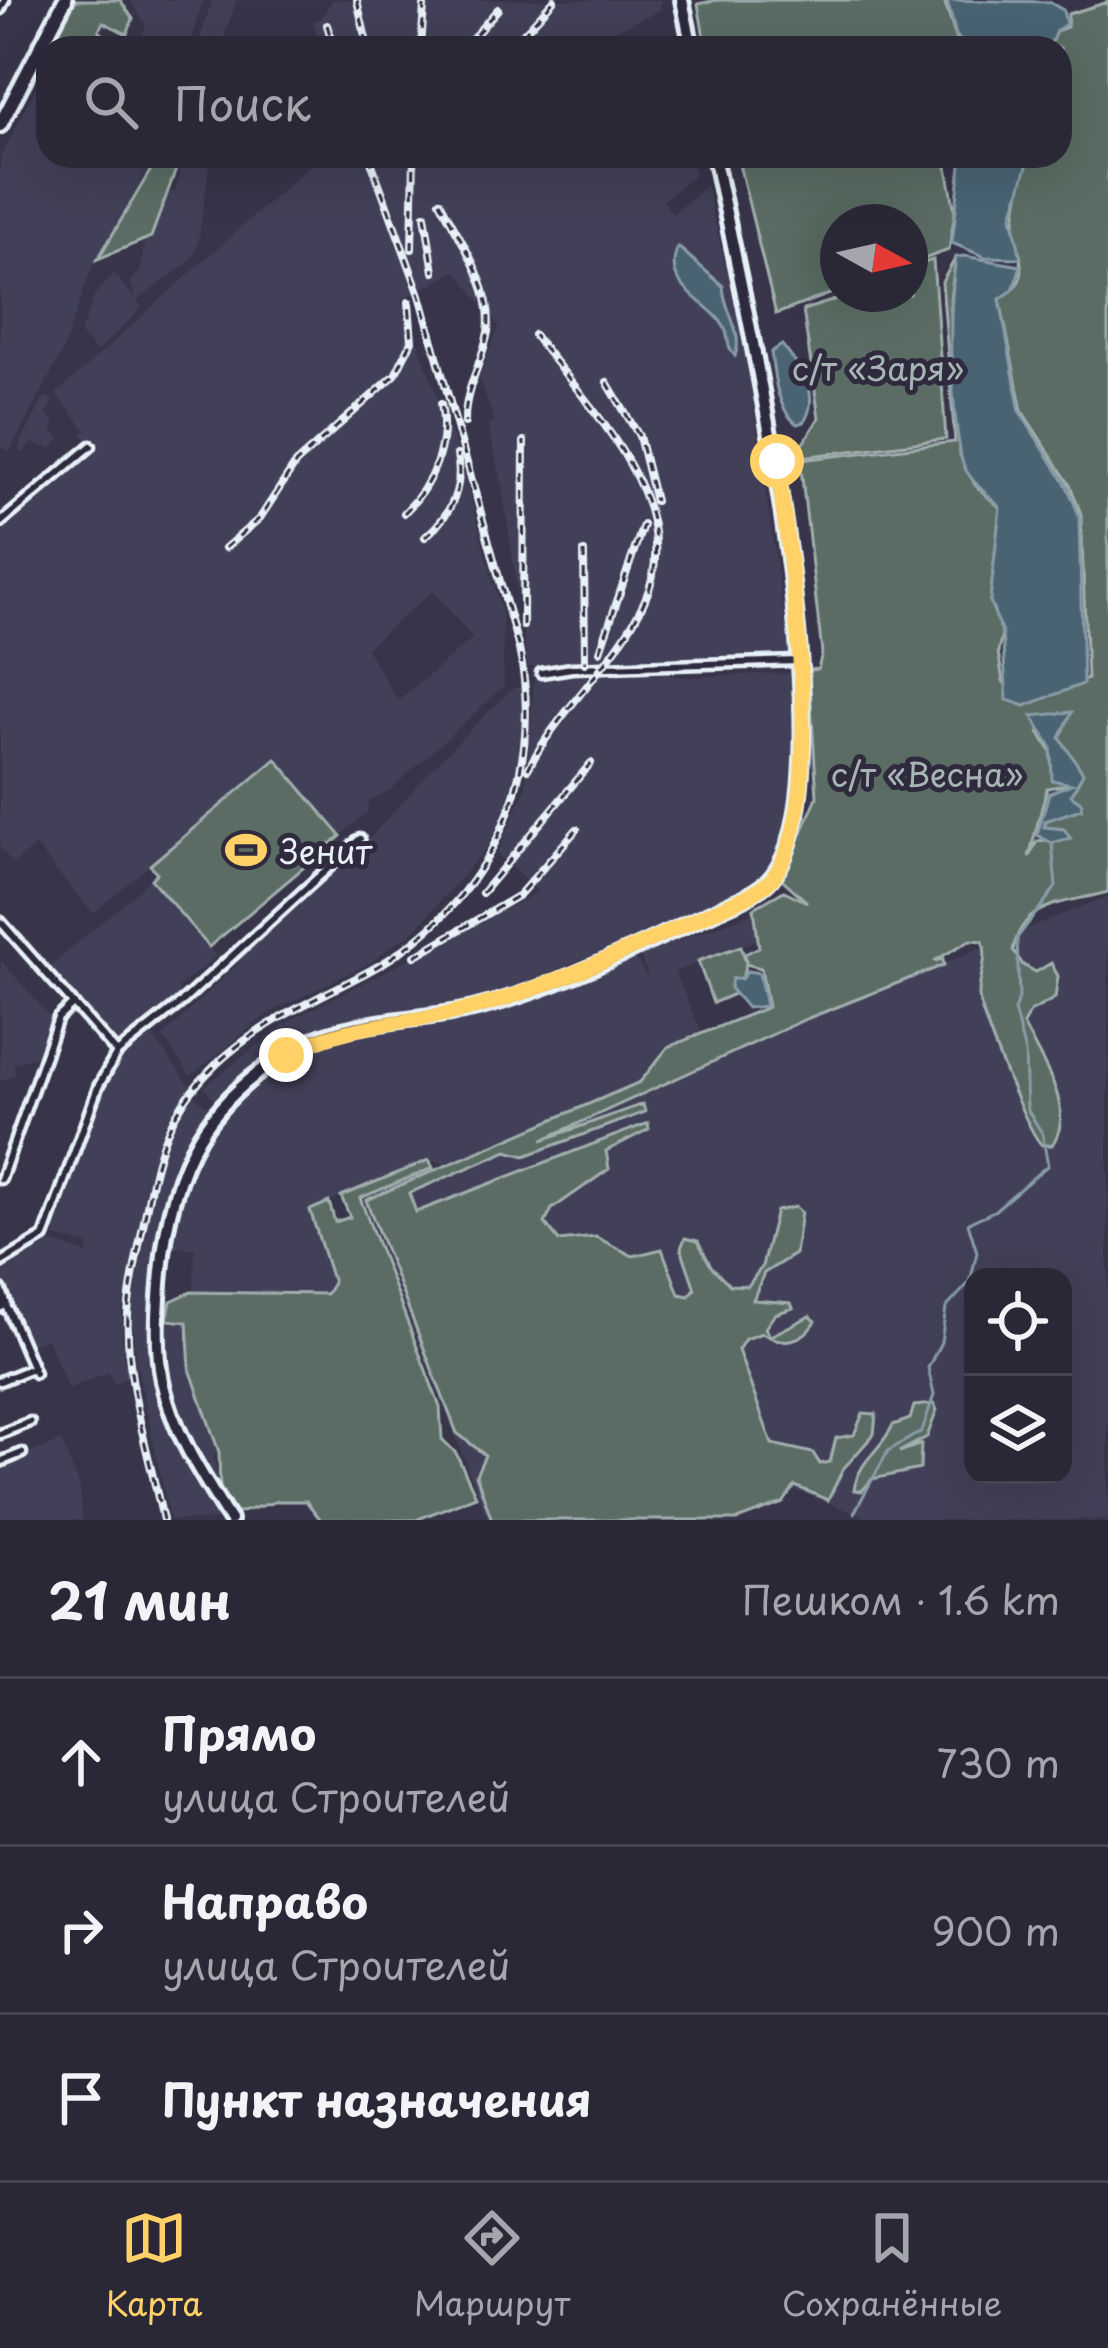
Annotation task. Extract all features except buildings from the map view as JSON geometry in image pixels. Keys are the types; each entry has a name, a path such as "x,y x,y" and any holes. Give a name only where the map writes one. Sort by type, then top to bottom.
{"main road":[{"path":"42,36 62,0"},
{"path":"44,36 62,0"},
{"path":"682,0 690,36"},
{"path":"0,111 36,47"},
{"path":"0,125 36,52"},
{"path":"230,1520 185,1445 162,1380 158,1327 165,1232 196,1137 219,1106 251,1079 316,1039 521,994 760,889 782,861 799,793 798,661 777,461 716,168"}],"street":[{"path":"0,10 5,0"},
{"path":"0,524 91,446"},
{"path":"541,674 572,668 798,661"},
{"path":"0,1263 44,1237 98,1087 117,1053 183,1001 360,839"},
{"path":"0,922 117,1053"},
{"path":"2,1179 58,1018 73,1004"},
{"path":"0,1290 33,1371 0,1381"},
{"path":"0,1434 29,1423"},
{"path":"0,1462 22,1453"}],"shaded area":[{"path":"130,0 203,0 192,36 141,36 146,25"},
{"path":"212,0 237,0 224,36 201,36"},
{"path":"332,0 661,0 661,10 600,36 317,36 313,21 321,19"},
{"path":"36,88 36,168 148,168 91,270 61,355 10,451 0,446 0,158"},
{"path":"180,168 209,168 197,248 190,261 137,301 142,308 97,352 80,334 95,294 114,274 136,299 130,282 140,272 145,240 151,241 167,192 175,192"},
{"path":"307,168 693,168 695,174 663,201 673,214 706,186 744,343 790,657 528,667 501,478 487,425 495,423 479,378 499,327 457,271 402,299 457,449 502,614 504,686 390,790 368,802 368,811 341,836 276,759 93,913 35,846 13,864 0,848 0,534 92,448 82,435 86,430 56,394","holes":["433,591 473,638 398,701 366,648"]},
{"path":"45,396 53,400 46,415 55,421 51,430 60,438 52,449 31,443 24,453 18,449"},
{"path":"630,671 688,677 792,673 795,714 786,829 764,878 695,913 477,1002 312,1033 288,1045 217,1103 204,1087 287,1022 538,892 497,854 526,787 534,680"},
{"path":"524,685 526,735 516,787 487,847 416,929 371,962 266,1015 191,1076 162,1037 239,963 234,956 351,859 444,756 512,689"},
{"path":"151,879 216,956 178,988 180,997 118,1046 49,968"},
{"path":"1108,896 1108,1520 873,1520 781,1485 686,1520 488,1520 363,1199 445,1164 430,1160 310,1209 333,1283 326,1294 194,1291 195,1248 169,1247 174,1212 199,1140 242,1095 301,1051 514,1000 517,1005 634,956 649,980 640,955 752,913 759,939 674,972 701,1031 666,1046 638,1081 509,1140"},
{"path":"1,960 56,1024 44,1053 13,1064 16,1075 0,1081"},
{"path":"150,1032 191,1088 156,1156 122,1309 123,1359 132,1375 114,1384 108,1372 68,1389 47,1338 28,1345 0,1279 0,1266 48,1241 88,1254 88,1245 54,1237 77,1153 118,1058"},
{"path":"195,1096 209,1108 188,1136 174,1175 159,1238 152,1327 158,1380 225,1520 170,1520 136,1362 132,1311 158,1168 171,1129"},
{"path":"164,1323 186,1323 189,1370 218,1453 213,1457 220,1480 213,1483 169,1383"},
{"path":"61,1441 80,1488 82,1520 0,1520 0,1465"}],"green space":[{"path":"76,0 120,0 133,19 127,34 103,22 99,31 106,36 57,36"},
{"path":"717,0 944,0 955,36 704,36 698,4"},
{"name":"с/т «Весна»","path":"1108,2 1108,892 1036,913 1018,934 1013,950 1023,965 1036,972 1051,963 1058,976 1055,998 1030,1012 1023,1024 1053,1083 1061,1115 1059,1131 1052,1145 1042,1145 1017,1099 979,997 983,941 970,940 934,961 943,959 944,965 806,1019 542,1140 643,1104 645,1112 525,1156 507,1151 409,1193 416,1212 648,1123 649,1129 606,1151 609,1169 552,1209 545,1223 559,1241 596,1237 633,1256 662,1249 679,1294 689,1296 695,1289 681,1248 685,1238 698,1241 711,1266 730,1285 748,1286 762,1266 776,1211 795,1207 801,1212 795,1254 764,1273 753,1300 791,1303 793,1308 775,1314 765,1328 770,1336 810,1316 816,1321 792,1340 777,1340 762,1333 745,1339 738,1350 772,1444 813,1453 820,1464 830,1462 836,1438 854,1435 863,1413 876,1414 874,1434 843,1469 828,1500 795,1486 783,1503 737,1520 492,1520 476,1475 485,1455 457,1433 366,1200 640,1082 668,1047 768,1007 761,968 746,964 742,978 732,979 734,994 713,1003 698,961 741,946 746,963 745,954 759,947 754,908 784,891 807,902 782,879 817,797 809,670 818,669 822,653 800,460 955,442 942,282 956,257 950,300 960,455 975,485 1000,508 990,601 1002,633 998,652 1003,681 1025,706 1087,679 1081,514 1070,485 1022,411 1000,299 1022,274 1015,223 1026,168 1072,168 1072,36 1054,36 1067,27 1068,14","holes":["1071,713 1060,738 1083,773 1071,795 1081,809 1048,817 1044,827 1064,829 1070,838 1037,841 1029,857 1047,788 1071,784 1039,732 1043,718"]},
{"path":"152,168 177,168 151,237 98,259"},
{"path":"740,168 947,168 955,212 949,250 928,258 928,204 820,204 820,298 776,314"},
{"name":"с/т «Заря»","path":"933,260 946,439 794,458 819,418 803,310 820,305 820,312 928,312 928,262"},
{"name":"Зенит","path":"276,759 341,836 209,947 151,879 157,873 150,865"},
{"path":"429,1160 433,1168 360,1198 440,1407 442,1439 456,1453 476,1496 416,1520 321,1520 306,1501 278,1501 235,1514 220,1489 219,1452 190,1369 187,1322 167,1320 171,1301 191,1292 326,1294 333,1283 310,1210 329,1202 335,1222 350,1217 341,1196"},
{"path":"934,1404 937,1410 927,1437 899,1452 921,1444 920,1469 872,1479 862,1491 854,1490 860,1471 893,1425 910,1419 914,1406"}],"water":[{"path":"947,0 1049,2 1063,10 1066,24 1054,36 956,35"},
{"path":"961,168 1026,168 1012,216 1021,258 985,257 952,243"},
{"path":"678,247 723,286 737,338 735,356 719,319 690,294 676,274"},
{"path":"956,257 1021,266 1013,290 1000,299 1020,412 1067,486 1079,515 1083,684 1025,706 1007,700 1002,633 990,601 1000,508 967,472 957,433 951,306"},
{"path":"782,345 810,391 809,411 804,422 797,424 785,410 775,381 771,352"},
{"path":"1072,712 1060,738 1083,773 1071,795 1082,803 1081,809 1045,821 1044,827 1064,829 1070,838 1052,843 1037,835 1049,793 1071,784 1052,780 1051,747 1032,716"},
{"path":"748,971 759,973 766,1006 747,1008 730,988 732,979 741,979"}],"waterway":[{"path":"854,1513 888,1451 922,1431 934,1395 928,1368 941,1342 946,1308 970,1282 977,1252 968,1223 994,1211 1048,1165 1042,1133 1027,1109 1025,1053 1014,1010 1019,998 1017,938 1056,887 1052,843"}],"railway":[{"path":"357,0 365,36"},
{"path":"521,36 554,0"},
{"path":"422,36 424,6"},
{"path":"474,36 498,9"},
{"path":"327,25 330,36"},
{"path":"163,1520 134,1392 128,1315 153,1176 170,1125 196,1087 239,1045 371,970 412,943 447,911 477,874 499,834 515,791 524,745 519,649 420,295 373,168"},
{"path":"412,249 414,168"},
{"path":"440,201 474,264 489,315 465,423"},
{"path":"425,215 434,272"},
{"path":"225,548 260,518 296,463 395,375 412,341 409,302"},
{"path":"528,769 632,624 655,565 654,529 626,458 534,335"},
{"path":"607,382 639,436 655,501"},
{"path":"404,513 423,490 436,463 443,434 441,404"},
{"path":"523,626 524,441"},
{"path":"425,537 453,500 459,479 457,455"},
{"path":"600,651 643,525"},
{"path":"584,552 585,663"},
{"path":"482,893 591,763"},
{"path":"415,956 519,895 577,829"}],"place":[{"name":"Зенит","path":"246,850"}],"route":[{"path":"286,1055 328,1035 474,1008 521,994 744,898 774,876 789,841 799,793 802,734 777,461"}]}
